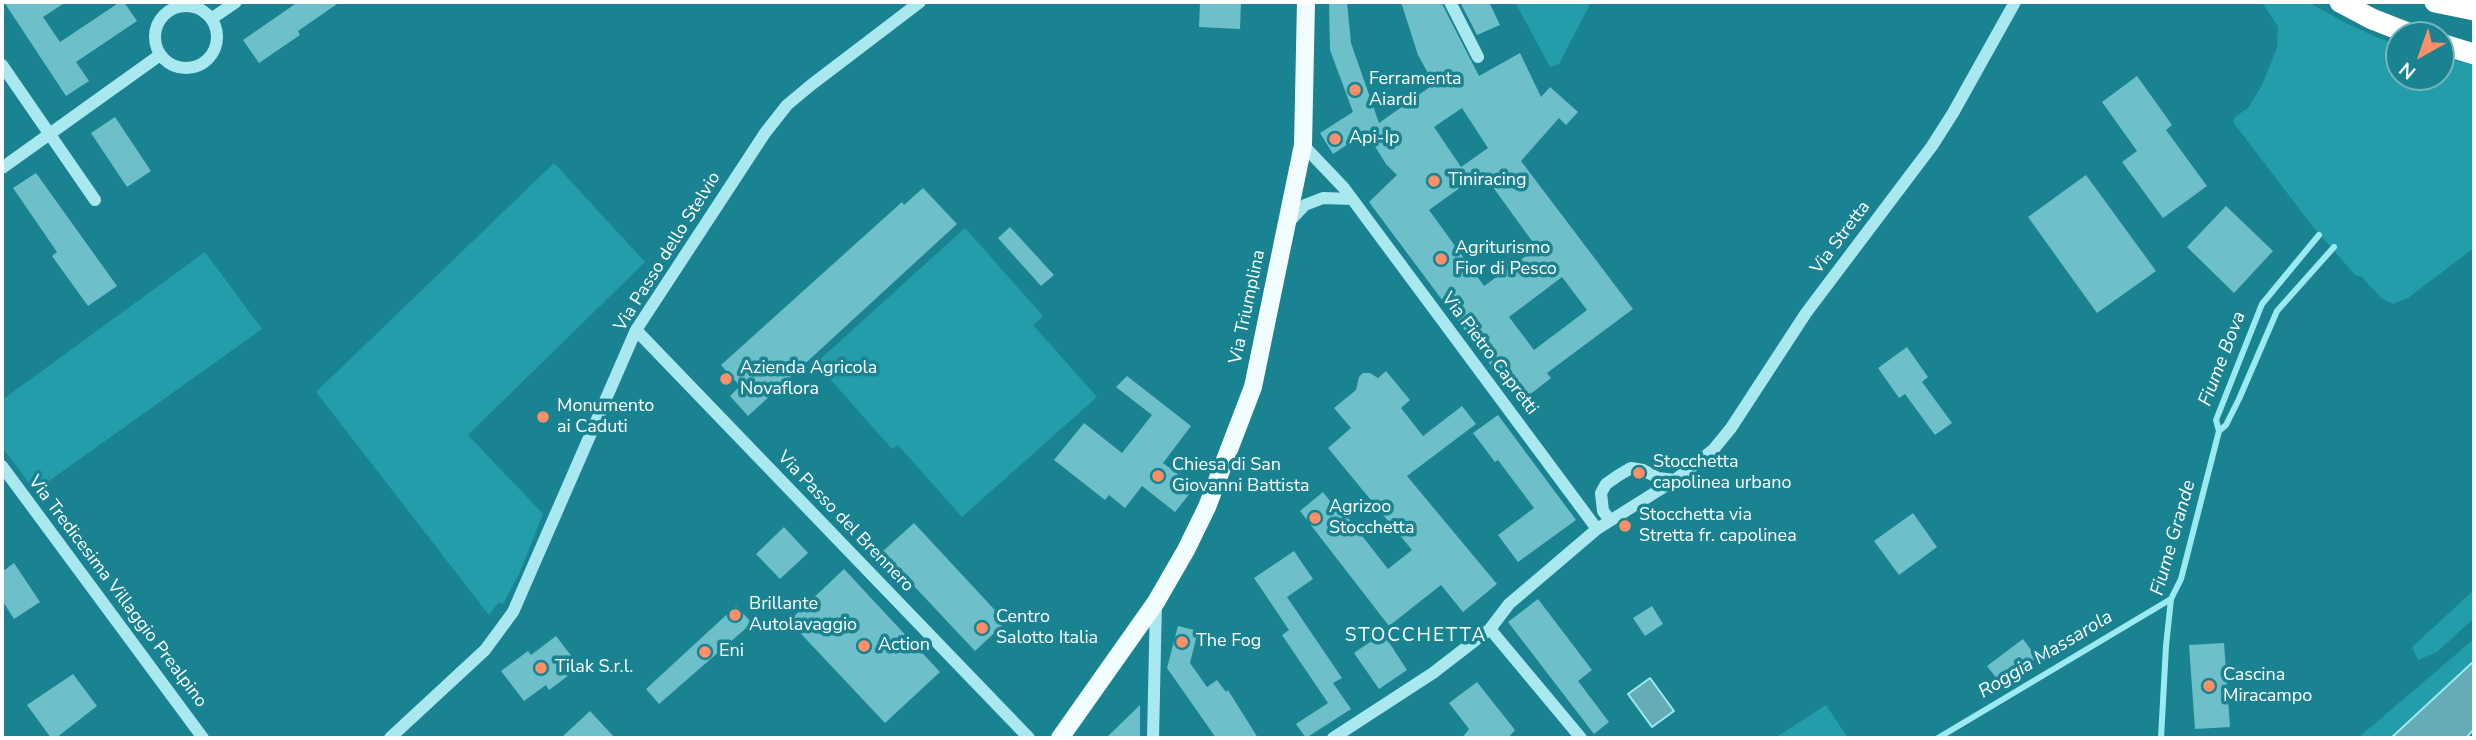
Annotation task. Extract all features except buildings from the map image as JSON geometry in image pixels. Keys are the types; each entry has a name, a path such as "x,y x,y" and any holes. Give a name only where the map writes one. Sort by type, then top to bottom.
{"highway":[{"path":"2340,2 2385,24"},
{"path":"2435,2 2474,10"},
{"path":"2455,48 2474,54"}],"main road":[{"name":"Via Triumplina","path":"1060,738 1156,602 1186,550 1207,507 1253,387 1303,145 1306,2"}],"street":[{"path":"211,19 236,2"},
{"name":"Via Passo dello Stelvio","path":"390,738 485,650 513,612 636,330 758,144 787,105 920,2"},
{"path":"1450,2 1478,57"},
{"name":"Via Stretta","path":"1333,738 1433,673 1490,629 1509,604 1597,529 1675,480 1713,450 1731,428 1806,313 1932,146 1954,113 2015,2"},
{"path":"190,4 211,19 216,28 216,47 204,63 195,67 176,67 160,55 155,36 162,17 170,10 190,4"},
{"path":"2,168 160,55"},
{"path":"2,65 94,200"},
{"name":"Via Pietro Capretti","path":"1303,145 1352,199 1597,529"},
{"path":"1286,225 1305,205 1323,198 1352,199"},
{"name":"Via Passo del Brennero","path":"636,330 1029,738"},
{"name":"Via Tredicesima Villaggio Prealpino","path":"2,466 203,738"},
{"path":"1610,520 1603,511 1601,493 1606,484 1619,475 1632,468 1658,478 1675,480"},
{"name":"Via Triumplina","path":"1153,738 1156,602"},
{"path":"1490,629 1581,738"}],"green space":[{"path":"1515,2 1591,2 1559,64 1550,67"},
{"path":"2262,2 2308,2 2385,40 2385,91 2455,91 2455,60 2474,65 2474,248 2408,298 2393,304 2381,298 2362,277 2355,275 2310,223 2233,122 2235,117 2248,108 2262,85 2277,48 2278,27"},
{"path":"554,163 645,262 468,435 543,514 520,572 503,604 499,602 489,615 316,392"},
{"path":"965,228 1043,316 1033,325 1097,397 962,517 898,445 892,449 816,363"},
{"path":"205,252 262,329 35,491 2,447 2,400"},
{"path":"2474,590 2474,618 2437,652 2418,660 2412,647"},
{"path":"2474,639 2474,661 2391,738 2358,738"},
{"path":"1826,705 1848,738 1775,738"}],"water":[{"path":"2474,661 2474,729 2466,738 2391,738"},
{"path":"1650,678 1674,711 1652,727 1628,694"}],"waterway":[{"name":"Fiume Bova","path":"2219,431 2216,420 2262,304 2319,235"},
{"name":"Fiume Grande","path":"2161,738 2171,599 2181,579 2219,431 2226,425 2239,399 2277,311 2334,247"},
{"name":"Roggia Massarola","path":"1938,738 2171,599"}],"place":[{"name":"Ferramenta Aiardi","path":"1355,90"},
{"name":"Api-Ip","path":"1335,139"},
{"name":"Tiniracing","path":"1434,181"},
{"name":"Agriturismo Fior di Pesco","path":"1441,259"},
{"name":"Azienda Agricola Novaflora","path":"726,379"},
{"name":"Monumento ai Caduti","path":"543,417"},
{"name":"Stocchetta capolinea urbano","path":"1639,473"},
{"name":"Chiesa di San Giovanni Battista","path":"1158,476"},
{"name":"Agrizoo Stocchetta","path":"1315,518"},
{"name":"Stocchetta via Stretta fr. capolinea","path":"1625,526"},
{"name":"Brillante Autolavaggio","path":"735,615"},
{"name":"Centro Salotto Italia","path":"982,628"},
{"name":"The Fog","path":"1182,642"},
{"name":"Action","path":"864,646"},
{"name":"Eni","path":"705,652"},
{"name":"Tilak S.r.l.","path":"541,668"},
{"name":"Cascina Miracampo","path":"2209,686"}],"district":[{"name":"STOCCHETTA","path":"1416,636"}]}
